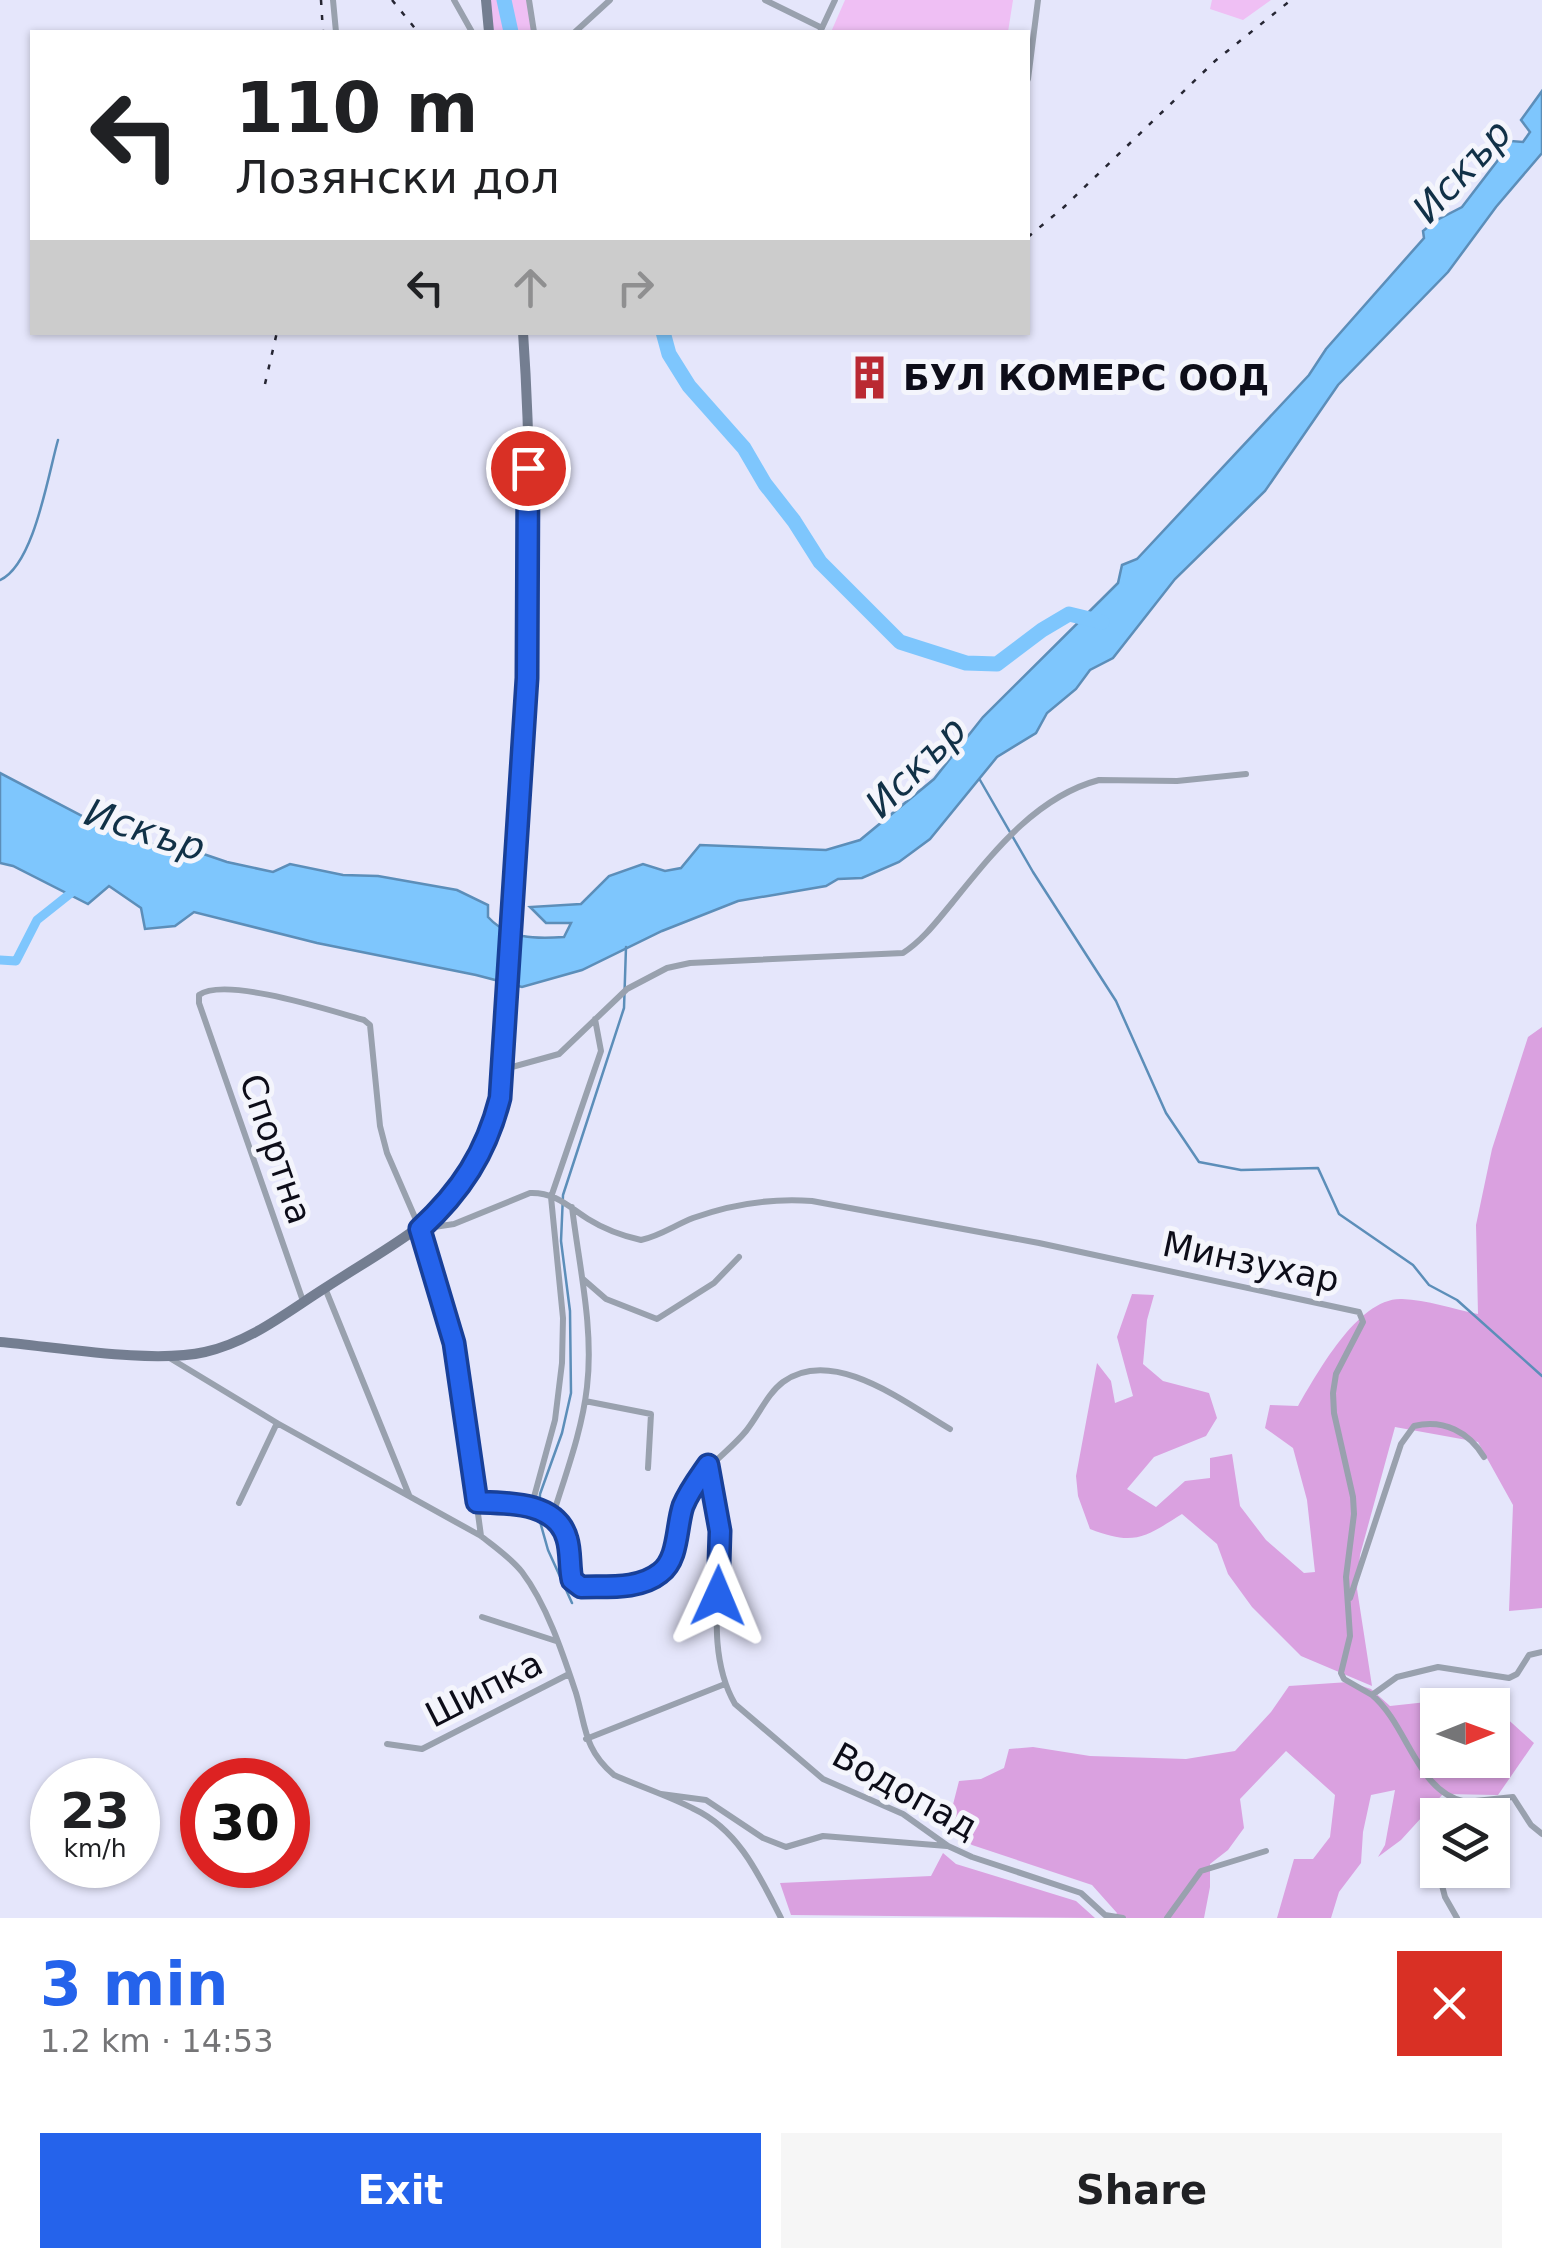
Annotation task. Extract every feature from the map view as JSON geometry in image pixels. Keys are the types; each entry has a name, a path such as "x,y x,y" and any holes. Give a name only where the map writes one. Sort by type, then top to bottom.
{"street":[{"path":"333,0 336,30"},
{"path":"454,0 471,30"},
{"path":"486,0 489,30"},
{"path":"529,0 534,30"},
{"path":"577,30 610,0"},
{"path":"766,0 821,30 835,0"},
{"path":"1030,63 1038,0"},
{"path":"0,1342 167,1356 226,1346 420,1229 458,1190 483,1151 504,1069 530,609 522,335"},
{"path":"504,1069 559,1054 627,989 645,978 690,963 903,953 922,939 1006,839 1066,792 1099,780 1177,781 1246,774"},
{"name":"Спортна","path":"303,1303 199,995 214,988 256,994 364,1020 373,1033 380,1126 397,1180 420,1229"},
{"path":"533,1509 555,1420 562,1362 563,1318 554,1198 601,1050 595,1019"},
{"path":"420,1229 454,1224 530,1193 554,1198"},
{"name":"Минзухар","path":"554,1198 599,1225 641,1240 693,1218 742,1204 812,1200 1056,1246 1358,1312 1364,1322 1336,1374 1333,1393 1353,1496 1346,1577 1350,1636 1341,1673 1344,1679 1372,1695"},
{"path":"549,1514 585,1401 588,1364 582,1278 570,1205"},
{"path":"420,1229 454,1343 482,1536"},
{"path":"582,1278 606,1299 656,1319 714,1283 740,1257"},
{"path":"325,1288 409,1495"},
{"path":"167,1356 278,1423 482,1536 520,1570 569,1674 586,1738 606,1768 692,1807 722,1829 750,1860 781,1918"},
{"path":"477,1502 549,1514 567,1537 572,1580 581,1587 622,1586 662,1572 672,1554 684,1506 708,1465 739,1439 785,1381 804,1372 829,1370 852,1374 950,1430"},
{"path":"585,1401 651,1414 648,1468"},
{"path":"239,1502 278,1423"},
{"path":"1349,1602 1407,1433 1419,1424 1458,1429 1468,1435 1484,1457"},
{"path":"586,1738 725,1684 718,1650 720,1531 708,1465"},
{"path":"482,1617 556,1641"},
{"path":"1451,1798 1436,1786 1397,1722 1372,1695 1397,1677 1438,1668 1509,1678 1518,1674 1528,1655 1542,1652"},
{"name":"Шипка","path":"387,1744 422,1748 569,1674"},
{"name":"Водопад","path":"725,1684 735,1704 823,1779 904,1814 948,1846 1081,1894 1106,1916 1123,1918"},
{"path":"654,1793 706,1800 763,1838 786,1846 823,1836 948,1846"},
{"path":"1497,1798 1513,1796 1530,1825 1542,1834"},
{"path":"1167,1918 1200,1871 1266,1851"},
{"path":"1442,1888 1457,1918"}],"shaded area":[{"path":"486,0 529,0 534,30 489,30"},
{"path":"845,0 1013,0 1008,30 832,30"},
{"path":"1212,0 1271,0 1243,20 1210,9"},
{"path":"1542,1027 1542,1608 1509,1611 1513,1505 1478,1442 1395,1427 1360,1555 1357,1589 1372,1686 1301,1656 1252,1607 1228,1574 1217,1544 1182,1514 1138,1537 1118,1537 1090,1529 1078,1496 1076,1476 1097,1363 1111,1381 1115,1403 1133,1396 1117,1337 1132,1294 1154,1295 1143,1364 1163,1381 1209,1393 1217,1418 1206,1436 1154,1457 1127,1489 1156,1507 1185,1481 1210,1478 1210,1458 1232,1454 1240,1506 1266,1540 1304,1573 1315,1572 1307,1500 1293,1448 1265,1428 1270,1405 1298,1406 1341,1340 1370,1310 1386,1302 1411,1300 1478,1314 1476,1225 1492,1149 1528,1037"},
{"path":"1349,1682 1371,1689 1390,1706 1420,1703 1420,1778 1510,1778 1498,1795 1443,1794 1439,1798 1420,1798 1420,1819 1378,1857 1385,1845 1395,1790 1371,1795 1361,1863 1339,1892 1331,1918 1277,1918 1294,1859 1313,1859 1330,1837 1335,1795 1286,1751 1240,1799 1244,1828 1228,1850 1210,1864 1204,1918 1113,1918 1117,1913 1092,1885 972,1845 947,1828 959,1781 981,1779 1004,1768 1009,1749 1033,1747 1090,1756 1186,1759 1235,1751 1289,1686"},
{"path":"1510,1721 1534,1743 1510,1778"},
{"path":"943,1853 956,1864 1076,1901 1095,1918 791,1915 780,1883 931,1876"}],"water":[{"path":"1542,91 1542,153 1448,272 1338,385 1265,491 1175,579 1113,658 1090,670 1076,689 1047,713 1036,733 997,757 930,839 899,862 862,878 838,879 826,886 738,901 662,931 582,970 522,987 194,912 175,926 145,929 141,908 109,886 88,904 0,863 0,773 109,830 165,848 171,843 273,872 290,864 457,890 488,905 488,917 504,930 532,937 564,937 571,923 546,923 530,907 581,904 609,876 643,864 665,871 681,868 700,845 826,850 860,840 934,779 983,717 1118,583 1122,565 1137,559 1309,375 1326,349 1424,238 1423,231 1462,207 1498,160 1498,140 1523,142 1530,132 1521,120"}],"waterway":[{"path":"504,0 511,30"},
{"path":"664,335 669,354 689,386 744,448 820,562 900,642 966,663 997,664 1069,614 1102,622"},
{"path":"0,580 12,571 31,538 58,440"},
{"path":"980,780 1033,872 1116,1001 1166,1113 1199,1162 1241,1170 1318,1168 1339,1214 1413,1265 1429,1285 1457,1300 1542,1376"},
{"path":"0,960 16,961 37,920 76,889"},
{"path":"572,1603 548,1550 539,1518 540,1494 562,1433 571,1393 570,1311 561,1241 563,1195 624,1008 626,947"}],"railway":[{"path":"321,0 323,30"},
{"path":"392,0 416,30"},
{"path":"1030,235 1215,61 1291,0"},
{"path":"265,384 276,335"}],"place":[{"name":"БУЛ КОМЕРС ООД","path":"870,378"}],"route":[{"path":"528,468 527,678 500,1098 493,1126 470,1174 420,1229 454,1343 477,1502 519,1505 553,1516 567,1537 572,1580 581,1587 622,1586 662,1572 672,1554 684,1506 708,1465 720,1531 718,1596"}],"water label":[{"name":"Искър","path":"1462,171"},
{"name":"Искър","path":"916,767"},
{"name":"Искър","path":"145,830"}]}
